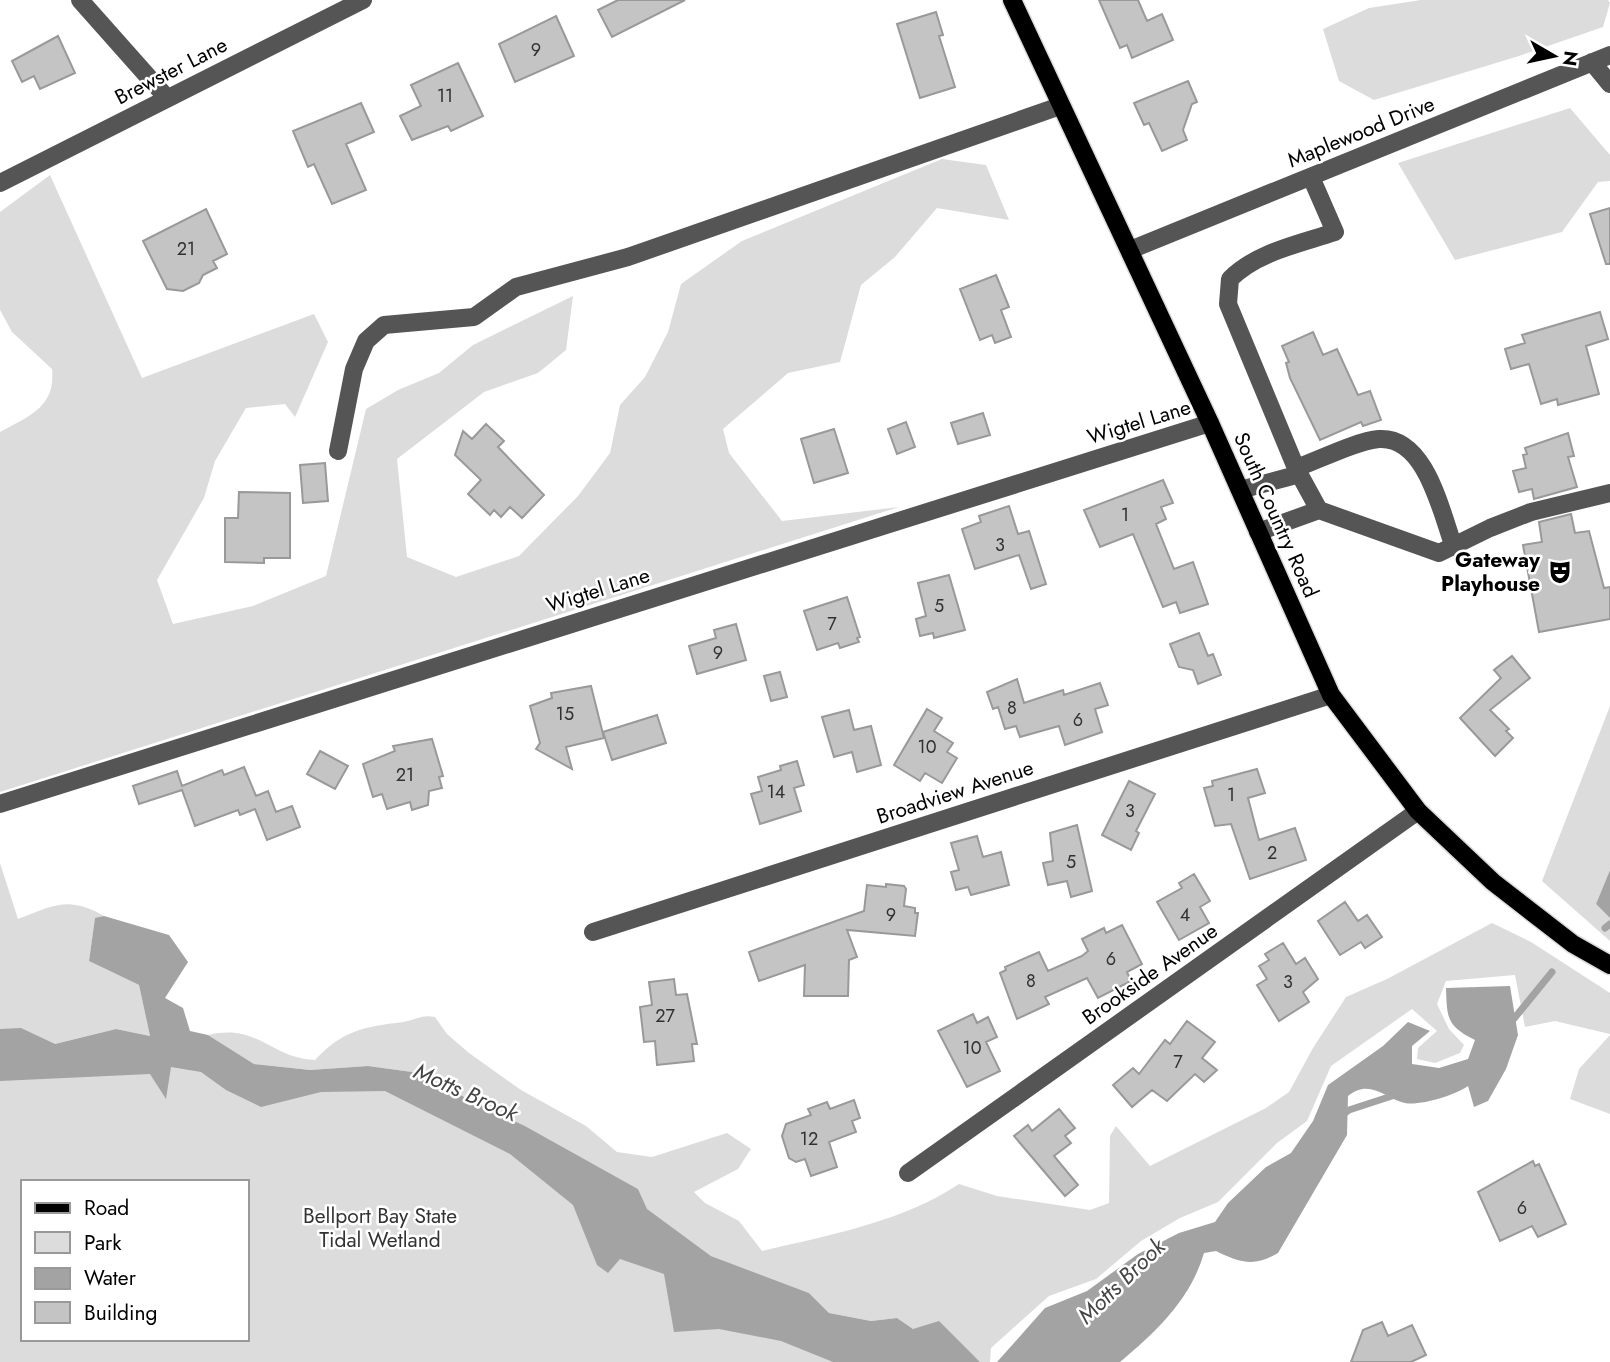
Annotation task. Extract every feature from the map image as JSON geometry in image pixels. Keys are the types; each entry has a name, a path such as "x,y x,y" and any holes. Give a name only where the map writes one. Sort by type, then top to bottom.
{"main road":[{"name":"South Country Road","path":"1012,0 1210,423 1331,695 1418,811 1493,882 1573,944 1610,965"}],"street":[{"path":"80,0 167,98"},
{"name":"Brewster Lane","path":"0,183 363,0"},
{"name":"Maplewood Drive","path":"1130,250 1610,55"},
{"path":"1592,62 1610,84"},
{"path":"338,451 354,369 366,341 384,325 474,317 516,288 628,257 1060,106"},
{"path":"1311,177 1335,232 1243,266 1230,279 1228,304 1298,471 1319,510"},
{"name":"Wigtel Lane","path":"0,804 1210,423"},
{"path":"1240,490 1298,471 1377,439 1398,440 1413,451 1424,470 1454,547"},
{"path":"1258,532 1319,510 1439,553 1531,512 1610,493"},
{"name":"Broadview Avenue","path":"593,932 1331,695"},
{"name":"Brookside Avenue","path":"908,1173 1418,811"}],"green space":[{"path":"1421,0 1608,0 1610,3 1603,27 1519,56 1374,100 1339,81 1323,29 1369,8"},
{"path":"1570,108 1610,155 1610,181 1598,182 1562,232 1455,260 1398,163"},
{"path":"942,159 986,165 1009,220 937,208 895,257 861,285 840,362 788,373 723,429 729,453 782,521 899,507 0,792 0,432 30,415 45,401 50,393 52,369 12,332 0,310 0,212 50,175 142,378 314,314 328,342 295,417 285,404 246,408 215,461 204,498 157,580 173,624 253,606 326,576 366,409 398,390 439,373 473,345 573,296 566,350 538,373 484,392 397,459 407,557 456,577 519,556 578,496 610,453 620,405 645,377 668,332 681,284 742,241"},
{"path":"1610,706 1610,870 1596,904 1610,918 1610,941 1542,881"},
{"name":"Bellport Bay State Tidal Wetland","path":"0,863 18,919 52,907 71,904 104,916 95,919 89,961 139,985 150,1036 116,1029 55,1044 50,1057 195,1048 255,1086 376,1075 513,1148 809,1335 934,1362 0,1362"},
{"path":"1492,923 1531,942 1610,993 1610,1034 1555,1021 1525,1027 1515,975 1446,981 1437,1004 1449,1029 1464,1045 1460,1053 1435,1063 1417,1059 1418,1048 1437,1031 1412,1009 1331,1066 1307,1121 1277,1143 1218,1202 1180,1218 1141,1241 1096,1279 1049,1296 991,1348 990,1362 980,1362 967,1350 913,1329 897,1318 871,1321 829,1313 809,1293 711,1256 646,1209 638,1189 525,1126 412,1072 368,1066 310,1070 254,1064 208,1035 240,1034 286,1054 315,1060 335,1042 355,1032 422,1017 435,1017 447,1034 469,1053 521,1090 586,1126 617,1152 652,1157 727,1133 751,1149 738,1169 694,1192 705,1203 739,1221 762,1251 889,1218 959,1184 997,1196 1090,1210 1109,1203 1110,1136 1116,1126 1150,1166 1266,1108 1289,1092 1346,997 1387,979"},
{"path":"1610,1035 1610,1114 1570,1099 1579,1069"}],"water":[{"path":"1610,870 1610,918 1596,904"},
{"path":"104,916 169,935 188,962 165,998 183,1008 190,1031 208,1035 254,1064 310,1070 368,1066 412,1072 525,1126 638,1189 647,1209 711,1256 809,1293 829,1313 871,1321 897,1318 913,1329 939,1321 980,1362 833,1362 781,1341 719,1329 674,1332 664,1274 620,1259 608,1273 597,1265 573,1205 510,1154 385,1091 321,1092 261,1107 226,1090 201,1072 171,1067 166,1099 150,1074 0,1081 0,1029 21,1028 55,1044 116,1029 150,1036 139,985 89,961 95,918"},
{"path":"1510,986 1518,1035 1506,1069 1488,1101 1474,1107 1468,1086 1438,1099 1412,1104 1370,1089 1356,1091 1348,1096 1347,1135 1278,1253 1262,1260 1247,1262 1216,1251 1204,1253 1190,1286 1171,1314 1120,1362 997,1362 1045,1308 1087,1291 1138,1254 1179,1233 1215,1222 1228,1203 1266,1167 1291,1153 1313,1121 1328,1085 1383,1046 1408,1022 1430,1031 1412,1046 1412,1064 1439,1068 1468,1059 1475,1040 1454,1026 1450,1020 1446,988"}],"building":[{"path":"618,0 685,0 612,37 598,10"},
{"path":"1099,0 1138,0 1147,21 1162,14 1173,40 1132,58 1127,45 1120,48"},
{"path":"936,12 943,35 939,36 955,87 920,98 897,24"},
{"path":"556,16 574,56 515,82 499,44"},
{"path":"58,36 75,73 40,89 34,76 22,82 12,61"},
{"path":"458,63 483,116 451,131 448,126 412,140 400,116 421,106 411,85"},
{"path":"1188,81 1197,102 1192,104 1183,130 1187,140 1162,151 1149,123 1144,125 1134,103"},
{"path":"361,103 374,132 346,144 366,190 332,204 314,164 308,167 293,131"},
{"path":"1610,208 1610,264 1606,264 1590,214"},
{"path":"206,209 227,254 213,261 217,268 203,275 199,283 183,291 167,289 143,241"},
{"path":"996,275 1009,307 1001,310 1011,337 995,343 992,335 980,340 960,289"},
{"path":"1600,312 1608,339 1586,346 1599,394 1558,405 1557,399 1541,404 1529,364 1511,369 1505,349 1525,343 1522,335"},
{"path":"1313,332 1323,355 1337,349 1358,395 1370,391 1381,420 1363,426 1361,422 1320,440 1290,378 1286,363 1289,362 1282,346"},
{"path":"983,413 990,435 958,444 951,423"},
{"path":"906,422 915,447 897,454 888,429"},
{"path":"486,424 504,441 498,447 544,495 522,518 510,507 501,517 494,510 490,515 468,494 481,480 455,455 463,431 472,439"},
{"path":"834,429 848,473 814,483 801,439"},
{"path":"1568,433 1574,456 1568,457 1577,487 1534,499 1532,489 1519,492 1513,471 1526,468 1523,455 1527,454 1525,448"},
{"path":"325,463 328,501 303,503 300,465"},
{"path":"1163,480 1173,503 1161,507 1166,519 1156,524 1174,569 1193,562 1208,604 1180,613 1176,602 1163,607 1133,534 1100,547 1084,510"},
{"path":"239,492 290,493 290,558 264,558 264,563 225,562 225,518 238,518"},
{"path":"1009,506 1018,534 1029,531 1046,584 1031,589 1019,555 975,569 962,529 981,522 979,516"},
{"name":"Gateway Playhouse","path":"1571,514 1575,533 1589,531 1604,588 1610,587 1610,619 1539,632 1523,545 1542,542 1539,522"},
{"path":"949,575 965,630 934,638 933,633 920,636 916,619 926,616 918,583"},
{"path":"847,597 860,637 857,638 859,642 840,648 838,643 817,650 804,611"},
{"path":"736,624 746,660 697,674 689,646 716,638 714,630"},
{"path":"1199,633 1208,656 1213,654 1221,675 1198,684 1193,670 1179,667 1170,644"},
{"path":"1512,656 1530,678 1490,710 1509,729 1506,731 1513,738 1495,756 1460,718 1501,678 1494,670"},
{"path":"780,672 787,697 771,701 764,676"},
{"path":"1017,679 1024,703 1063,690 1064,695 1100,683 1108,705 1095,709 1102,732 1065,745 1059,726 1020,737 1016,726 1005,729 998,707 993,709 987,692"},
{"path":"591,686 604,738 566,747 572,769 536,749 540,743 530,706 552,698 551,693"},
{"path":"927,709 942,718 934,731 953,743 947,752 957,758 942,783 925,773 920,781 894,765"},
{"path":"849,710 854,730 871,726 881,765 857,772 852,752 834,757 822,717"},
{"path":"657,715 666,743 612,760 603,732"},
{"path":"432,739 443,776 439,777 442,788 429,791 428,805 412,810 410,802 387,809 382,794 373,797 363,764 395,751 393,746"},
{"path":"320,751 348,766 335,789 307,774"},
{"path":"797,761 804,785 794,788 801,811 760,824 751,794 762,791 758,777 781,770 780,766"},
{"path":"244,767 256,796 268,791 276,812 292,806 300,827 267,840 255,809 240,815 238,810 195,826 182,790 139,804 133,786 177,771 182,786 222,770 224,775"},
{"path":"1257,769 1265,793 1248,798 1259,840 1295,828 1306,860 1250,879 1231,824 1215,826 1204,788 1213,786 1212,781"},
{"path":"1129,781 1155,794 1136,831 1139,833 1131,850 1102,835"},
{"path":"1077,825 1092,891 1071,897 1067,881 1048,885 1043,863 1053,861 1050,833"},
{"path":"977,836 983,857 1001,852 1009,885 971,895 968,887 956,890 951,872 959,870 951,843"},
{"path":"1194,874 1210,901 1200,907 1209,923 1179,940 1157,902 1182,888 1179,883"},
{"path":"886,884 904,886 906,889 904,906 915,908 915,913 918,913 915,936 847,930 857,957 849,960 848,996 804,996 805,965 759,981 749,952 864,911 867,885 886,887"},
{"path":"1345,902 1358,921 1367,915 1382,937 1365,948 1361,942 1340,955 1318,921"},
{"path":"1122,925 1142,964 1127,972 1131,981 1098,998 1087,978 1045,997 1049,1004 1017,1019 1000,973 1006,970 1005,967 1039,952 1048,971 1088,951 1082,939 1104,928 1106,933"},
{"path":"1283,943 1296,964 1305,958 1318,979 1303,992 1309,1002 1279,1021 1257,985 1267,979 1259,966 1269,960 1265,954"},
{"path":"674,979 676,995 687,994 697,1044 692,1044 694,1061 657,1065 655,1041 644,1042 640,1007 652,1005 649,982"},
{"path":"973,1014 977,1023 988,1017 997,1037 986,1042 1000,1071 967,1087 938,1031"},
{"path":"1187,1021 1215,1042 1202,1058 1217,1070 1204,1082 1195,1074 1167,1101 1152,1090 1132,1107 1113,1085 1133,1068 1139,1074 1165,1040 1170,1044"},
{"path":"854,1100 860,1118 852,1121 856,1132 829,1142 837,1167 811,1176 805,1159 796,1162 789,1158 782,1136 786,1124 811,1115 808,1109 827,1102 830,1109"},
{"path":"1059,1109 1075,1128 1065,1136 1071,1143 1054,1156 1078,1185 1065,1196 1014,1136 1028,1125 1032,1131"},
{"path":"1533,1161 1535,1166 1539,1164 1566,1224 1538,1237 1532,1226 1500,1241 1478,1192"},
{"path":"1382,1322 1388,1336 1412,1325 1426,1355 1411,1362 1351,1362 1363,1330"}],"waterway":[{"name":"Motts Brook","path":"1605,928 1610,924"},
{"name":"Motts Brook","path":"1508,1026 1552,972"},
{"name":"Motts Brook","path":"1341,1116 1349,1110 1398,1094"}],"place":[{"name":"Gateway Playhouse","path":"1560,572"}]}
